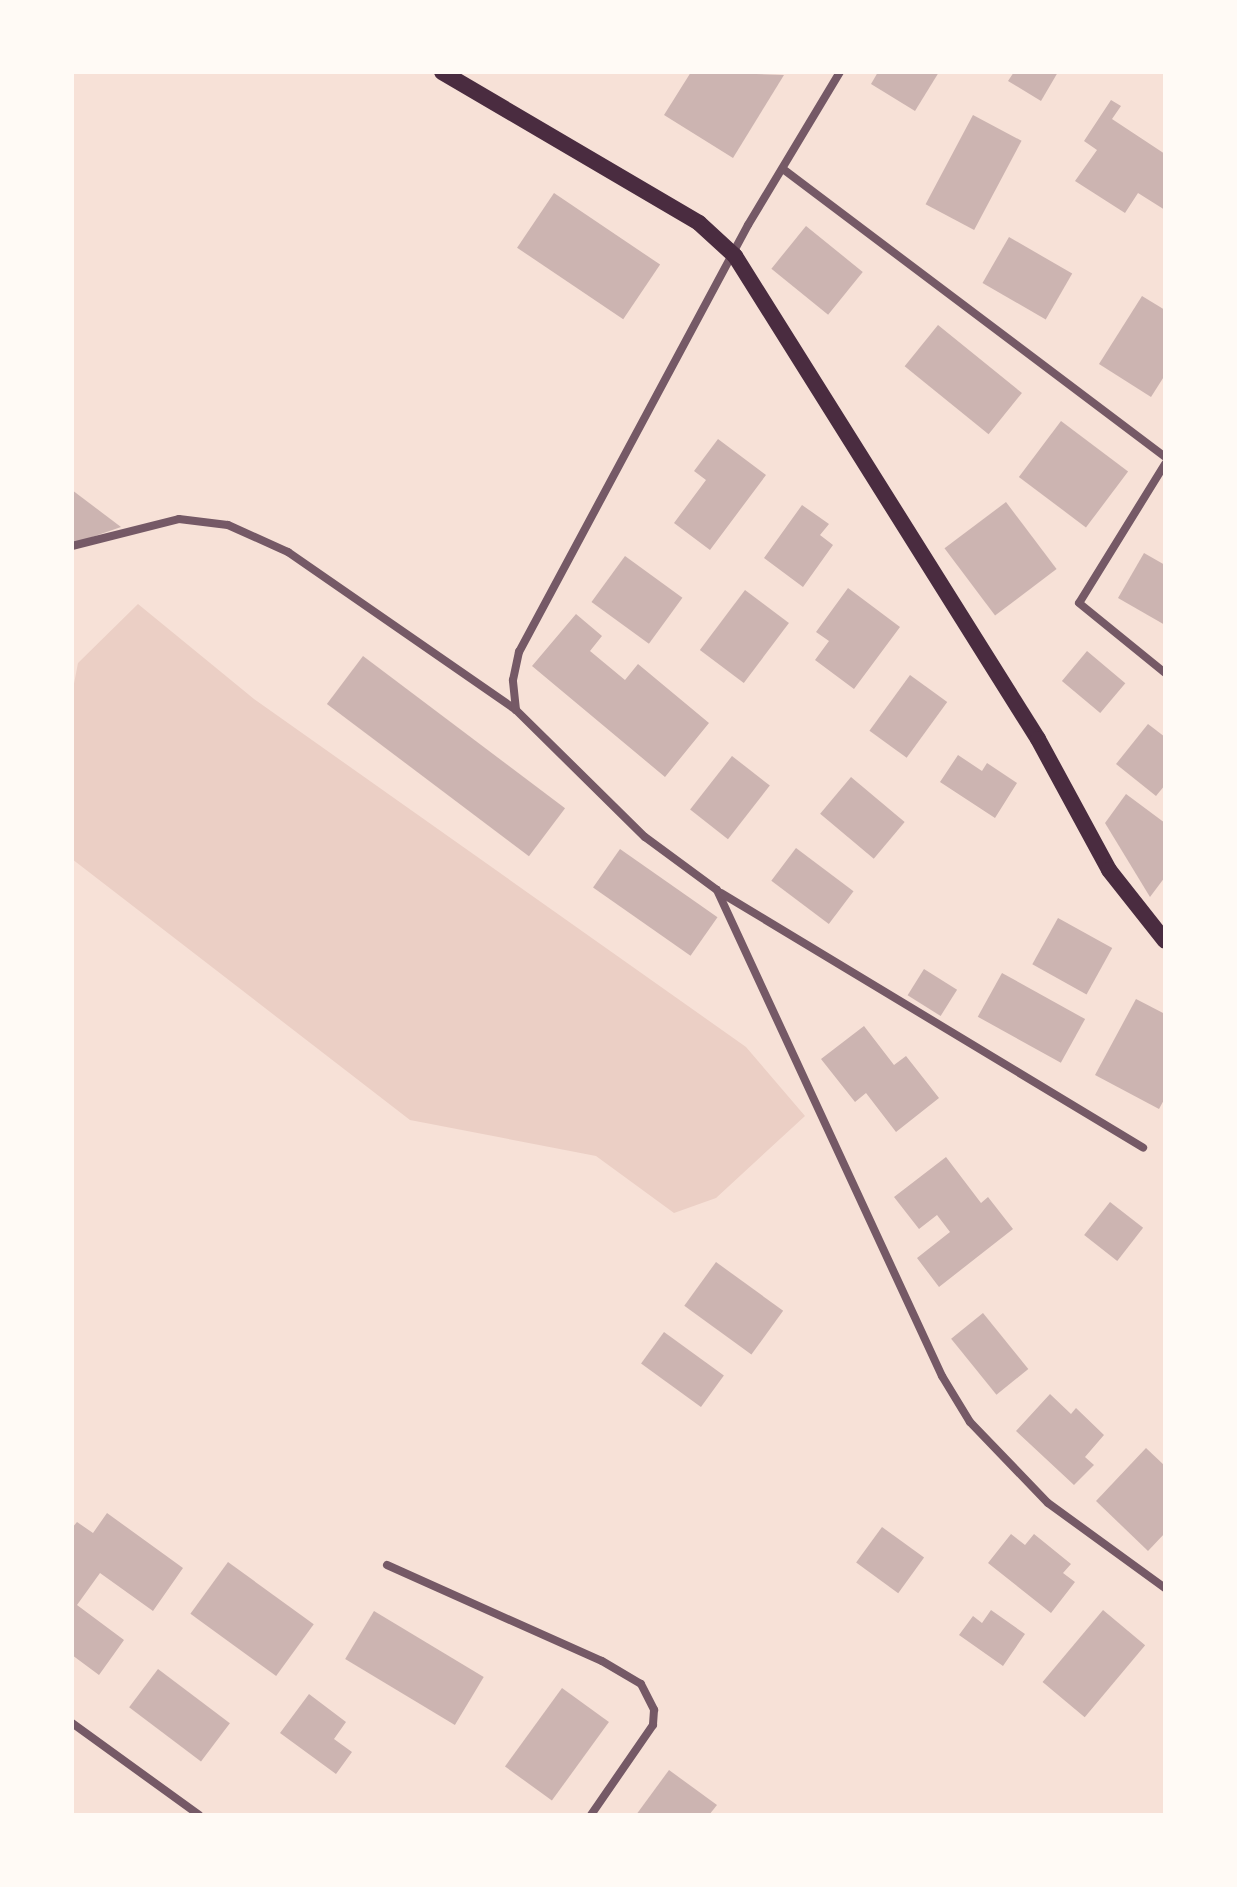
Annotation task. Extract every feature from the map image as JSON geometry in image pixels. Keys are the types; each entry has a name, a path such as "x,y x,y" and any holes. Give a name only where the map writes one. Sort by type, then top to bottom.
{"main road":[{"path":"442,72 699,223 735,256 1038,739 1109,870 1165,941"}],"street":[{"path":"516,710 513,680 519,652 783,169 840,72"},
{"path":"783,169 1165,457"},
{"path":"1165,464 1079,603 1165,673"},
{"path":"72,546 179,519 228,525 288,552 516,710 645,837 717,890 1143,1148"},
{"path":"717,890 942,1376 970,1422 1048,1503 1165,1588"},
{"path":"387,1565 602,1661 641,1684 654,1710 653,1725 591,1815"},
{"path":"72,1723 199,1815"}],"shaded area":[{"path":"138,604 254,699 746,1047 805,1116 716,1198 674,1213 596,1156 410,1120 72,859 72,694 78,663"}],"building":[{"path":"691,72 784,75 733,158 664,115"},
{"path":"878,72 939,72 915,111 871,84"},
{"path":"1014,72 1058,72 1041,101 1008,81"},
{"path":"1111,100 1121,106 1112,119 1165,154 1165,210 1138,193 1125,213 1075,181 1097,150 1084,141"},
{"path":"973,115 1022,141 974,230 926,204"},
{"path":"554,193 660,265 623,319 517,248"},
{"path":"806,226 863,272 828,315 771,269"},
{"path":"1009,237 1072,274 1046,319 982,283"},
{"path":"1142,296 1165,310 1165,375 1151,397 1099,364"},
{"path":"938,325 1022,393 989,434 905,366"},
{"path":"1061,421 1128,472 1086,527 1019,477"},
{"path":"718,439 766,475 710,550 674,523 706,480 694,471"},
{"path":"72,490 121,527 72,544"},
{"path":"1006,502 1057,569 995,615 945,548"},
{"path":"802,505 829,524 820,535 833,545 803,587 764,558"},
{"path":"1144,553 1165,565 1165,625 1118,598"},
{"path":"625,556 682,598 649,644 591,602"},
{"path":"848,588 900,627 854,689 815,660 829,641 816,632"},
{"path":"745,590 789,623 744,683 700,650"},
{"path":"576,614 602,636 590,651 625,680 638,664 709,723 665,777 532,666"},
{"path":"1087,651 1125,683 1100,713 1062,681"},
{"path":"363,656 565,808 529,856 327,704"},
{"path":"910,675 947,702 907,758 869,731"},
{"path":"1148,724 1165,737 1165,785 1156,796 1116,764"},
{"path":"958,755 982,771 987,763 1017,783 995,818 940,782"},
{"path":"732,756 770,786 728,839 690,810"},
{"path":"851,777 905,822 874,859 820,814"},
{"path":"1126,794 1165,823 1165,877 1150,897 1105,823"},
{"path":"796,848 854,891 829,924 771,881"},
{"path":"620,849 717,917 691,956 593,888"},
{"path":"1058,918 1112,948 1087,994 1032,964"},
{"path":"924,969 957,990 941,1016 908,995"},
{"path":"1002,973 1085,1019 1061,1063 978,1017"},
{"path":"1136,999 1165,1014 1165,1098 1159,1109 1095,1075"},
{"path":"864,1026 894,1065 906,1056 939,1098 896,1132 866,1093 855,1102 821,1059"},
{"path":"946,1157 981,1203 988,1197 1013,1229 939,1287 917,1258 950,1232 937,1215 919,1229 894,1197"},
{"path":"1110,1202 1143,1228 1117,1261 1084,1235"},
{"path":"716,1262 783,1311 751,1354 684,1306"},
{"path":"983,1313 1028,1369 996,1395 951,1339"},
{"path":"664,1332 724,1375 701,1407 641,1364"},
{"path":"1050,1394 1071,1414 1076,1408 1104,1435 1085,1457 1094,1465 1074,1485 1016,1431"},
{"path":"1146,1448 1165,1466 1165,1533 1148,1551 1096,1501"},
{"path":"107,1513 183,1568 153,1611 100,1573 77,1605 124,1640 99,1675 72,1655 72,1528 77,1522 93,1533"},
{"path":"882,1527 924,1558 898,1593 856,1563"},
{"path":"1011,1534 1025,1545 1034,1534 1071,1564 1063,1573 1075,1582 1051,1613 988,1563"},
{"path":"228,1562 314,1624 276,1676 190,1614"},
{"path":"991,1610 1025,1634 1003,1666 959,1635 973,1616 982,1623"},
{"path":"1103,1610 1145,1645 1085,1717 1043,1682"},
{"path":"374,1611 484,1677 455,1725 345,1659"},
{"path":"158,1669 230,1723 201,1761 129,1707"},
{"path":"562,1688 609,1722 552,1801 505,1766"},
{"path":"309,1694 346,1722 334,1739 352,1752 336,1774 280,1733"},
{"path":"669,1770 717,1805 709,1815 636,1815"}]}
